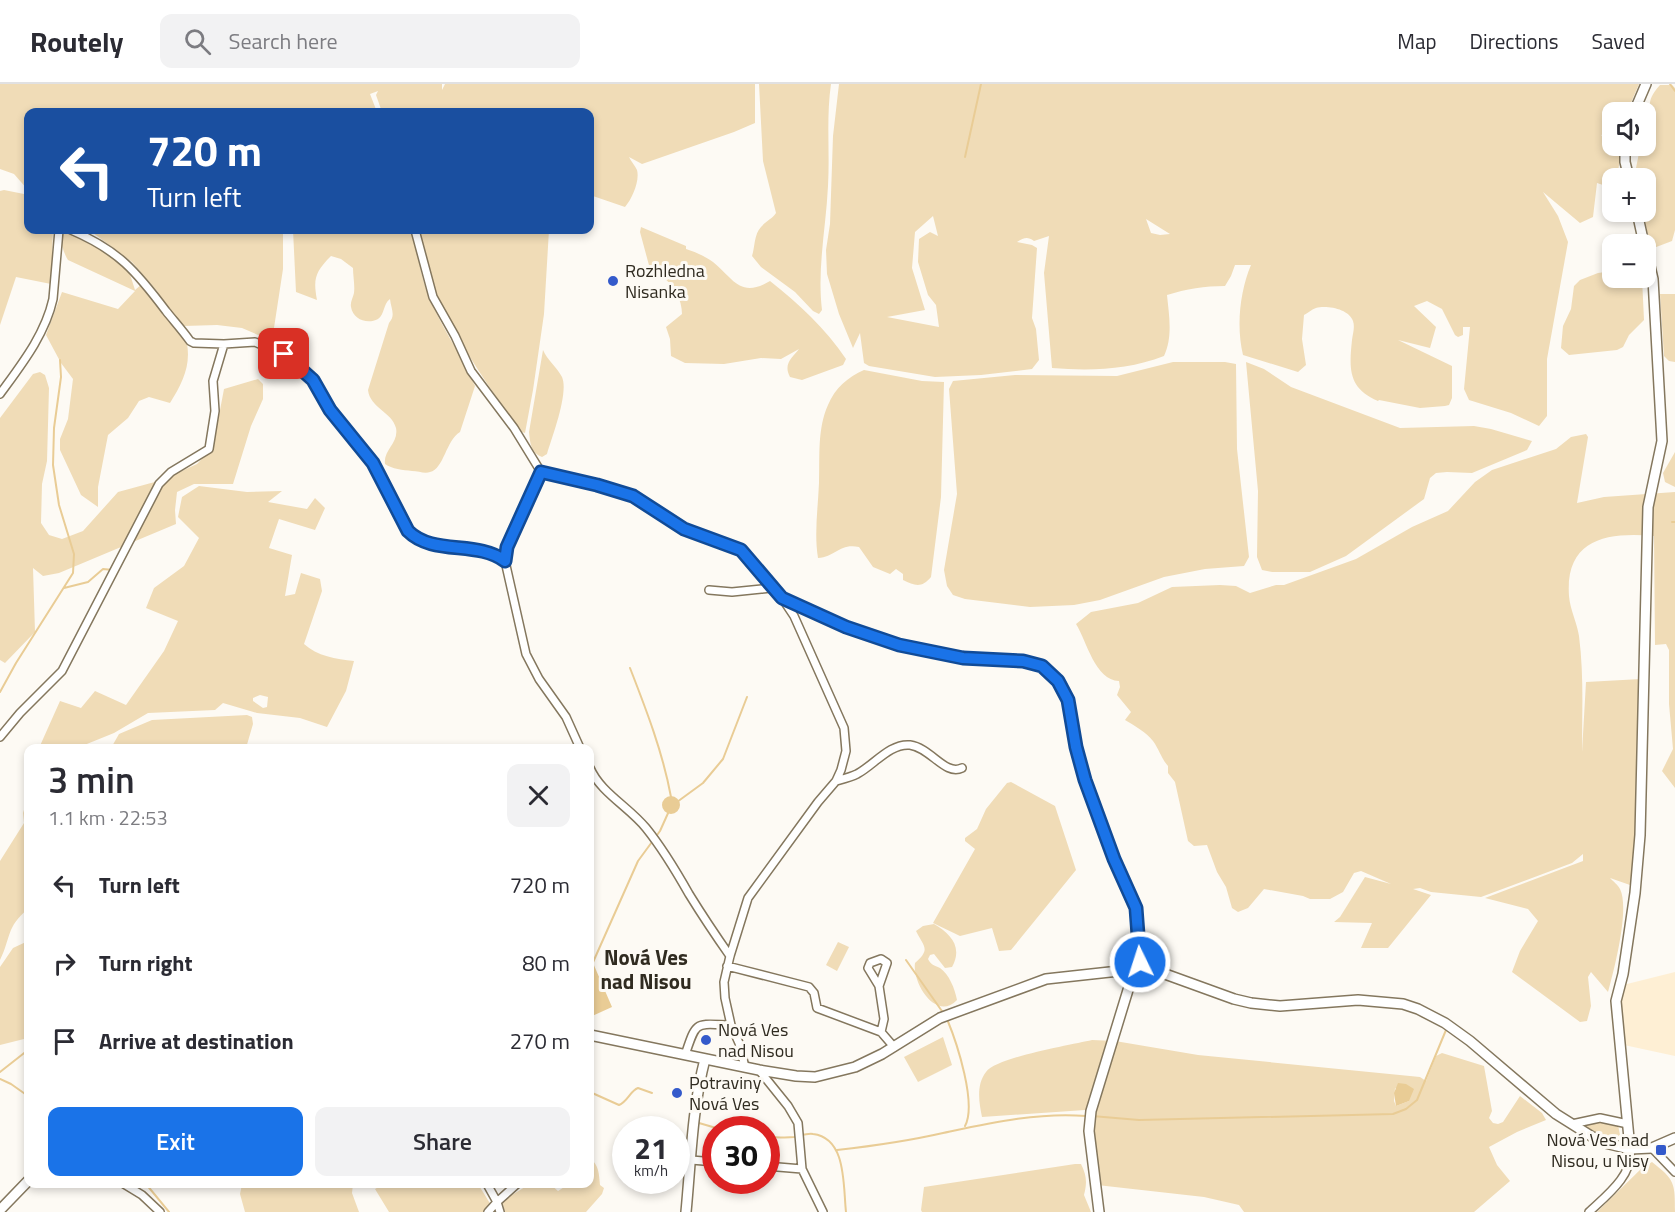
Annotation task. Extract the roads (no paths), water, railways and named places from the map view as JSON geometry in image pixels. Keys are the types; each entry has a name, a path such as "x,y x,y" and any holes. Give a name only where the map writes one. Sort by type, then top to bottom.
{"street":[{"path":"1638,102 1646,84"},
{"path":"0,394 37,340 51,310 59,234"},
{"path":"82,234 92,238 115,254 136,272 190,341 224,344 255,342 284,354 313,380 330,410 373,463 408,531 414,537 452,548 485,550 505,561"},
{"path":"416,234 433,297 471,371 514,428 541,472 633,496 684,529 741,550 771,588 782,598 802,609 869,636 899,645 963,658 1023,661 1042,666 1058,681 1068,700 1076,747 1085,780 1114,859 1136,908 1140,962 1124,1001 1091,1111 1089,1131 1099,1212"},
{"path":"1589,1212 1627,1172 1632,1160 1616,1001 1623,974 1635,893 1640,835 1648,507 1662,441 1654,288"},
{"path":"0,737 20,713 62,671 159,484 171,472 209,449 215,411 213,381 224,344"},
{"path":"541,472 507,547 505,561 526,654 539,679 566,717 578,744"},
{"path":"710,591 732,592 771,588"},
{"path":"782,598 794,616 844,728 846,751 836,782"},
{"path":"794,616 802,609"},
{"path":"745,1067 740,1043 731,1025 725,998 724,982 729,956 748,898 818,801 836,782 858,773 893,749 910,745 931,755 948,769 956,771 962,768"},
{"path":"594,775 601,786 619,800 647,829 679,874 689,894 729,956"},
{"path":"728,966 809,987 814,993 817,1008 880,1032 894,1047"},
{"path":"594,1036 759,1070 815,1077 855,1067 894,1047 940,1018 1046,980 1119,970 1136,971 1165,974 1251,1003 1292,1005 1358,1000 1403,1004 1445,1023 1470,1041 1556,1114 1605,1143 1630,1149 1652,1148 1675,1138"},
{"path":"879,986 885,1019 880,1032"},
{"path":"685,1055 694,1029 701,1024 731,1025"},
{"path":"686,1212 693,1115 705,1059"},
{"path":"759,1070 788,1106 798,1123 801,1135 802,1169 823,1212"},
{"path":"1572,1124 1600,1118 1628,1124"},
{"path":"1652,1148 1675,1172"},
{"path":"691,1160 702,1161"},
{"path":"780,1167 802,1169"},
{"path":"0,1210 24,1185"},
{"path":"131,1188 142,1195 160,1212"},
{"path":"489,1188 500,1212"},
{"path":"488,1212 513,1188"}],"waterway":[{"path":"965,157 981,84"},
{"path":"1670,84 1675,91"},
{"path":"0,692 73,573 74,554 59,505 53,465 54,428 61,377 60,360"},
{"path":"64,588 88,582 103,569 113,570"},
{"path":"630,668 659,748 671,797"},
{"path":"677,802 703,783 723,759 747,697"},
{"path":"594,960 638,861 660,831 669,811"},
{"path":"906,960 944,1014"},
{"path":"947,1019 956,1043 967,1089 969,1103 965,1126"},
{"path":"1092,1116 1139,1120 1393,1114 1406,1109 1417,1100 1446,1030"},
{"path":"0,1072 24,1053"},
{"path":"0,1079 24,1093"},
{"path":"594,1094 619,1105 638,1088 652,1093"},
{"path":"837,1150 904,1141 1014,1119 1086,1116"},
{"path":"780,1137 813,1134 824,1137 832,1144 841,1165 846,1212"},
{"path":"149,1188 169,1212"}],"place":[{"name":"Rozhledna Nisanka","path":"613,281"},
{"name":"Nová Ves nad Nisou","path":"706,1040"},
{"name":"Potraviny Nová Ves","path":"677,1093"},
{"name":"Nová Ves nad Nisou, u Nisy","path":"1661,1150"}],"district":[{"name":"Nová Ves nad Nisou","path":"646,970"}]}
